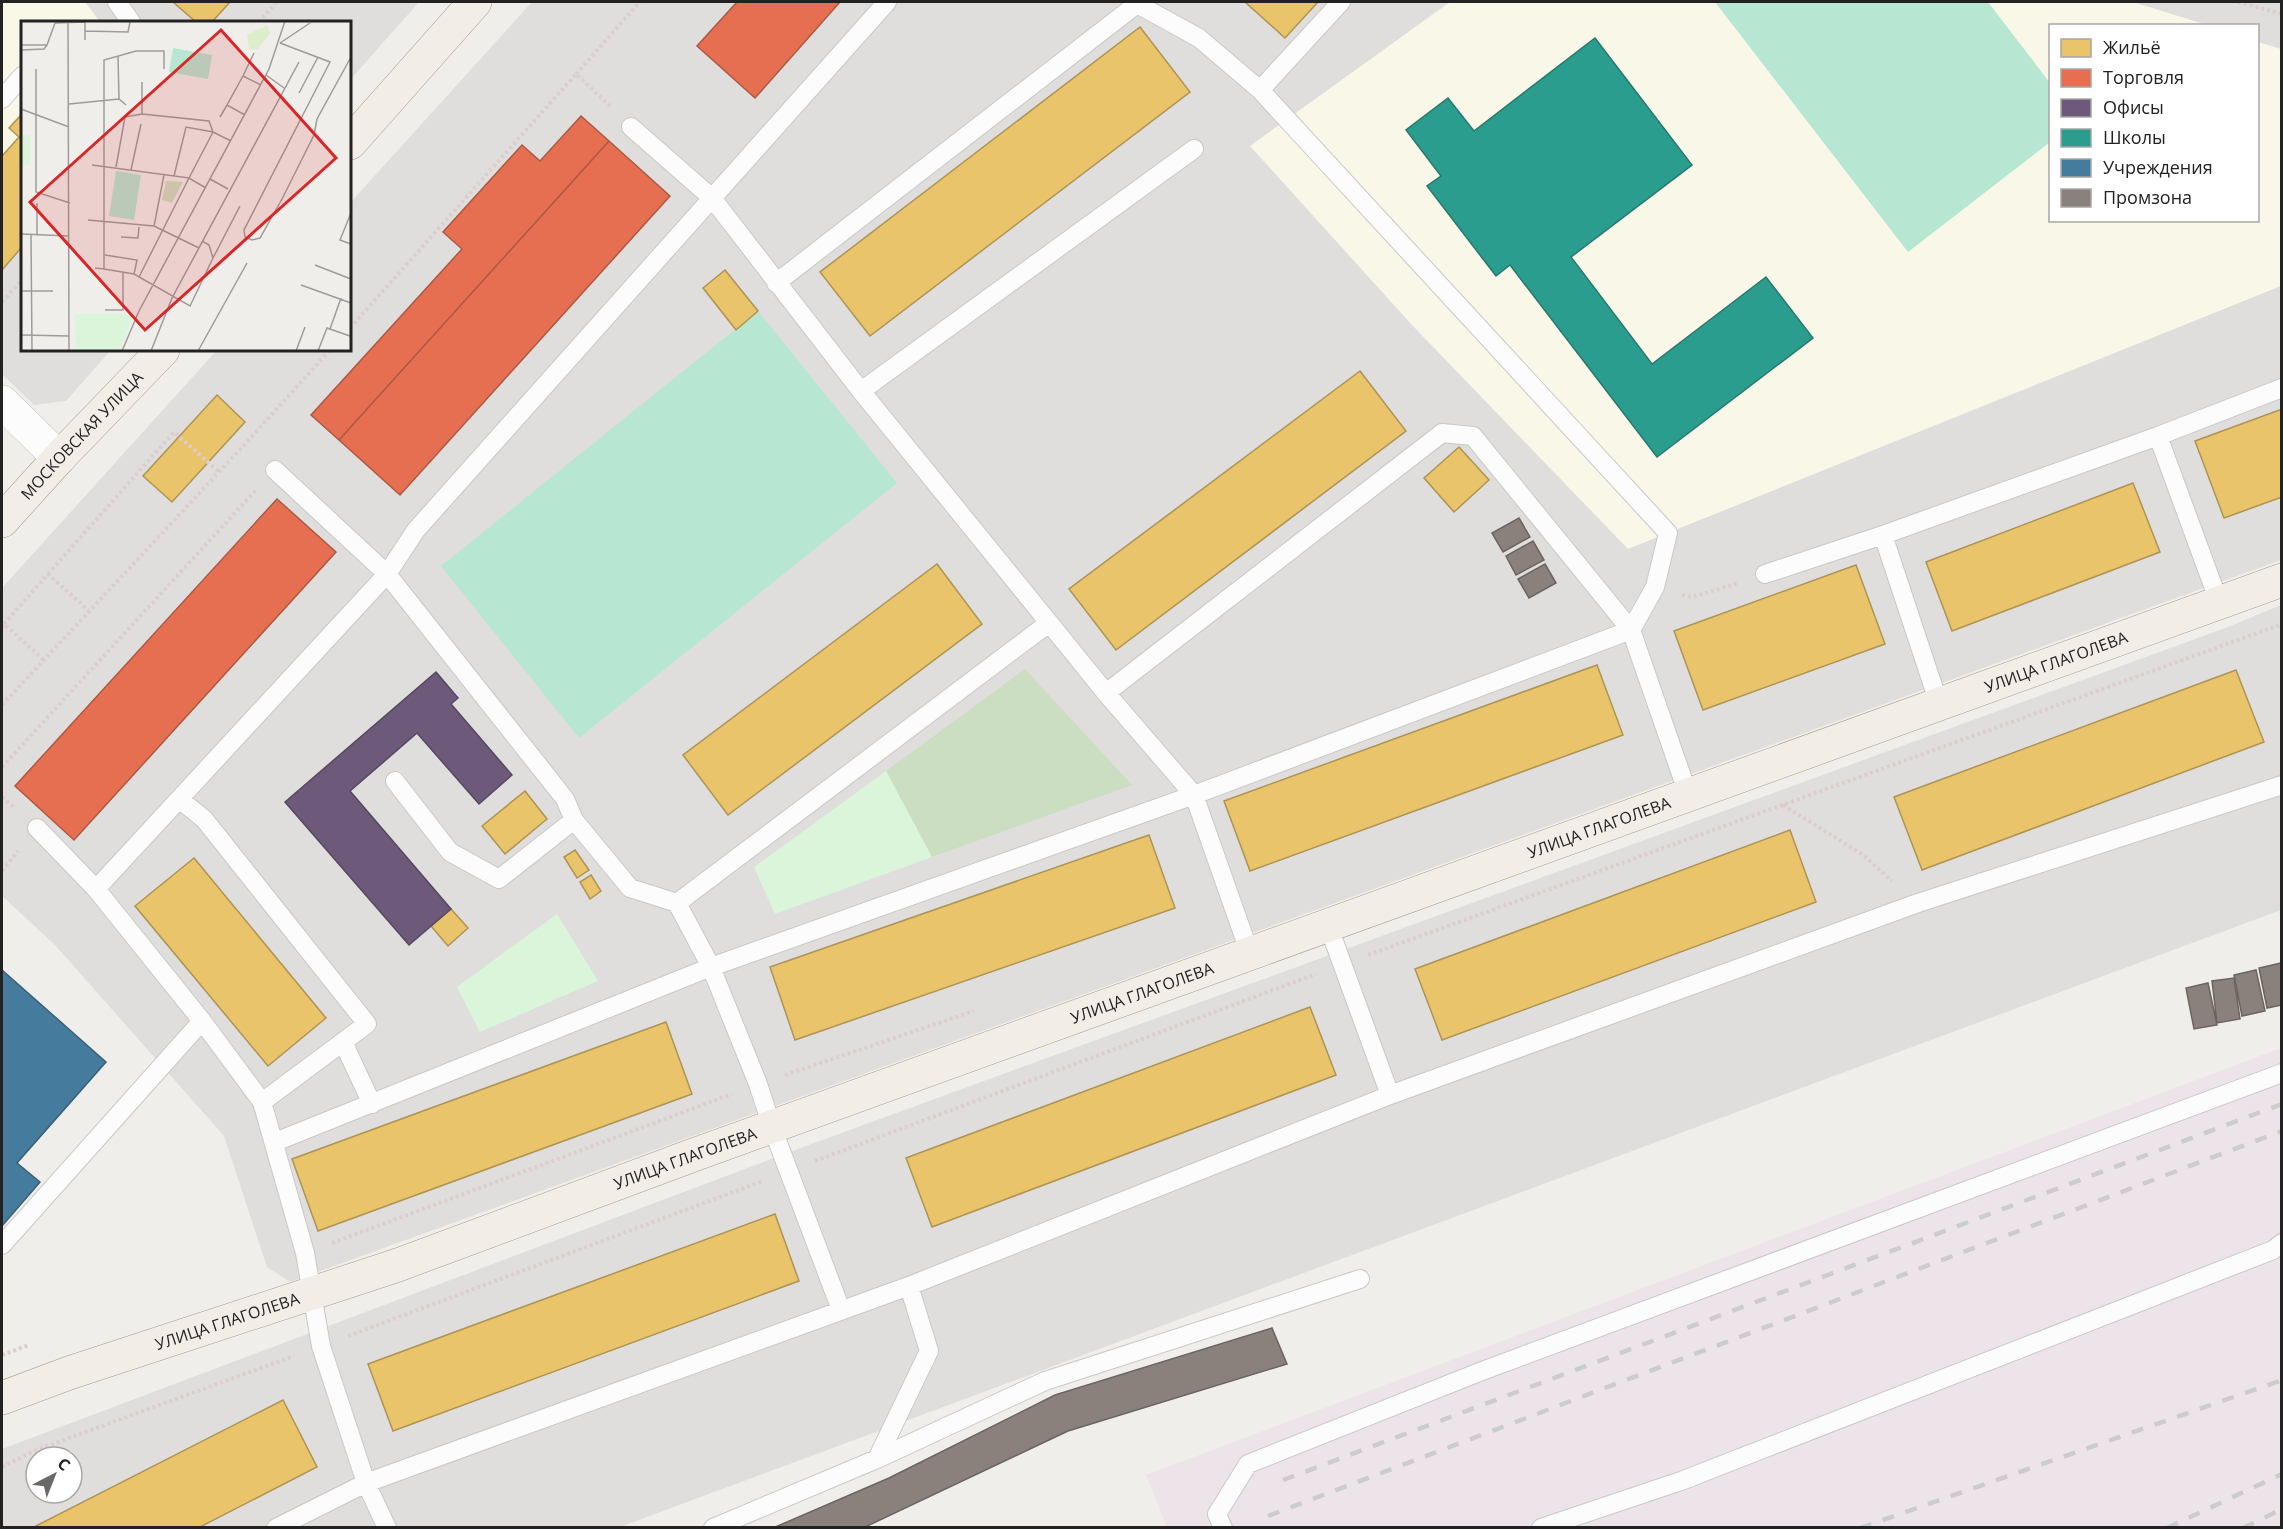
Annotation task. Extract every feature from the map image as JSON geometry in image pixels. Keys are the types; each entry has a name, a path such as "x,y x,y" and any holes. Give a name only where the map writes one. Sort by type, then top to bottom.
{"main road":[{"path":"351,142 475,2"},
{"name":"МОСКОВСКАЯ УЛИЦА","path":"2,521 162,351"},
{"name":"УЛИЦА ГЛАГОЛЕВА","path":"2,1398 69,1373 398,1265 771,1127 2282,580"}],"street":[{"path":"2,402 59,458"}],"lane":[{"path":"117,2 130,21"},
{"path":"96,889 387,574 416,530 887,2"},
{"path":"1260,90 1341,2"},
{"path":"275,1142 711,967 1194,795 1631,630 1655,587 1668,532 1260,90 1199,38 1137,4 776,283"},
{"path":"2,99 21,77"},
{"path":"632,127 712,198 861,391 1106,693 1194,795 1250,954"},
{"path":"861,391 1194,149"},
{"path":"1765,574 1883,535 2158,436 2282,388"},
{"path":"1106,693 1442,433 1473,436 1631,630 1688,794"},
{"path":"2158,436 2219,602"},
{"path":"275,470 387,574 565,799 573,820 630,888 677,903 711,967 758,1084 771,1127 841,1310"},
{"path":"1883,535 1939,704"},
{"path":"677,903 1049,623"},
{"path":"395,781 450,852 499,879 573,820"},
{"path":"276,1527 366,1483 909,1286 1390,1095 1918,903 2282,785"},
{"path":"179,799 204,819 367,1024 262,1102"},
{"path":"37,828 96,889 202,1022 262,1102 305,1253 321,1346 366,1483 387,1527"},
{"path":"1328,925 1390,1095"},
{"path":"2,1245 202,1022"},
{"path":"344,1042 372,1104"},
{"path":"1223,1527 1217,1514 1248,1464 1482,1371 2282,1073"},
{"path":"1541,1527 1681,1480 2273,1250 2282,1243"},
{"path":"713,1527 877,1459 1045,1381 1360,1279"},
{"path":"877,1459 929,1351 909,1286"}],"path":[{"path":"259,21 277,2"},
{"path":"351,327 640,2"},
{"path":"2238,2 2282,14"},
{"path":"576,74 632,127"},
{"path":"2,302 21,280"},
{"path":"2,705 329,351"},
{"path":"44,660 3,625 174,432 219,472"},
{"path":"2,767 275,470 246,443"},
{"path":"48,574 89,611"},
{"path":"1655,587 1692,597 1765,574"},
{"path":"2,1467 36,1450 321,1346 1342,964 2282,624"},
{"path":"1782,805 1863,855 1918,903"}],"shaded area":[{"path":"2,2 419,2 351,79 351,21 21,21 21,351 110,351 66,401 34,405 2,374"},
{"path":"2,2 85,2 99,21 21,21 21,248 2,270"},
{"path":"532,2 2281,2 2281,560 290,1282 267,1267 224,1136 55,945 2,896 2,588 216,351 351,351 351,202"},
{"path":"1450,2 2133,2 2204,24 2049,24 2049,222 2259,222 2259,42 2281,49 2281,286 1628,549 1412,325 1250,146"},
{"path":"2281,605 2281,910 620,1527 2,1528 2,1449 806,1146 2228,627"},
{"path":"2281,1048 2281,1527 1167,1528 1146,1475"}],"green space":[{"path":"1715,2 1988,2 2049,82 2049,143 1908,252"},
{"path":"758,311 897,483 579,738 441,566"},
{"path":"1025,669 1132,785 932,857 886,771"},
{"path":"886,771 932,857 775,914 754,867"},
{"path":"557,914 598,981 480,1032 457,987"}],"building: Жильё":[{"path":"173,2 230,2 213,21 195,21"},
{"path":"1245,2 1318,2 1285,38"},
{"path":"1140,27 1190,92 870,336 820,272"},
{"path":"21,115 21,248 2,270 2,156 19,137 9,128"},
{"path":"725,270 758,311 736,330 703,288"},
{"path":"1360,371 1406,431 1116,650 1069,589"},
{"path":"217,395 245,422 172,502 143,476"},
{"path":"2282,409 2282,497 2224,518 2195,441"},
{"path":"1459,447 1489,480 1454,512 1424,478"},
{"path":"2133,483 2160,552 1952,631 1926,562"},
{"path":"937,564 982,624 728,815 683,755"},
{"path":"1856,565 1885,644 1703,710 1674,631"},
{"path":"1597,665 1623,735 1250,871 1224,801"},
{"path":"2236,670 2264,742 1922,870 1894,797"},
{"path":"525,791 547,819 505,854 482,826"},
{"path":"1790,830 1816,902 1442,1040 1415,969"},
{"path":"1149,835 1175,908 795,1040 770,967"},
{"path":"575,850 589,870 577,878 564,857"},
{"path":"194,858 326,1018 268,1066 135,906"},
{"path":"591,875 601,891 590,899 580,882"},
{"path":"451,909 468,928 448,946 431,926"},
{"path":"1310,1007 1336,1075 932,1227 906,1158"},
{"path":"666,1022 692,1094 318,1231 292,1159"},
{"path":"775,1214 799,1281 393,1431 368,1364"},
{"path":"283,1400 317,1467 198,1528 32,1528 77,1505 84,1505 84,1501"}],"building: Торговля":[{"path":"737,2 840,2 755,98 697,46"},
{"path":"581,116 609,141 339,440 311,415 462,249 443,232 522,145 540,161"},
{"path":"609,141 670,196 400,495 339,440"},
{"path":"277,499 336,552 74,840 15,786"}],"building: Офисы":[{"path":"436,672 458,698 451,704 512,775 479,804 417,733 350,791 451,909 409,945 285,802"}],"building: Школы":[{"path":"1595,38 1692,165 1571,257 1652,364 1766,277 1813,338 1657,457 1510,265 1496,276 1427,186 1441,176 1406,130 1448,98 1474,131"}],"building: Учреждения":[{"path":"2,970 106,1062 17,1163 40,1182 2,1226"}],"building: Промзона":[{"path":"1519,518 1530,537 1503,552 1492,533"},
{"path":"1533,541 1544,560 1516,575 1506,556"},
{"path":"1545,564 1556,583 1529,598 1518,579"},
{"path":"2281,963 2282,1005 2267,1008 2259,968"},
{"path":"2256,970 2265,1011 2242,1016 2234,975"},
{"path":"2234,978 2240,1019 2217,1023 2212,981"},
{"path":"2208,983 2217,1025 2194,1029 2186,988"},
{"path":"1272,1328 1287,1364 1068,1431 863,1528 773,1528 889,1478 1055,1395"}],"railway":[{"path":"1283,1480 2282,1104"},
{"path":"1268,1516 2282,1131"},
{"path":"1860,1528 2282,1380"},
{"path":"2167,1528 2282,1474"},
{"path":"2243,1528 2282,1509"}]}
